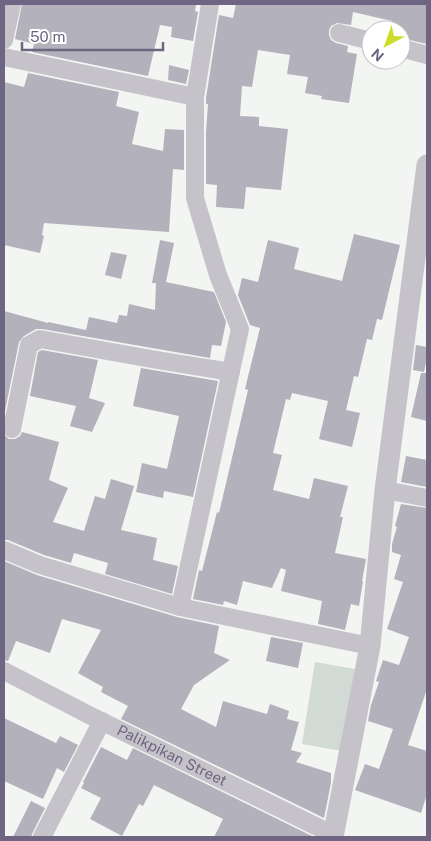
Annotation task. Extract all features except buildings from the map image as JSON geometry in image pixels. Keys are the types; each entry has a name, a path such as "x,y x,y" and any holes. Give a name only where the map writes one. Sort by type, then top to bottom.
{"street":[{"path":"4,40 12,4"},
{"path":"180,607 240,329 218,275 195,198 195,97 210,4"},
{"path":"340,33 361,38"},
{"path":"411,51 427,55"},
{"path":"4,57 195,97"},
{"path":"335,836 370,646 385,490 427,165"},
{"path":"12,430 29,345 40,338 231,372"},
{"path":"385,490 427,498"},
{"path":"4,550 40,565 180,607 370,646"},
{"name":"Palikpikan Street","path":"4,671 335,836"},
{"path":"42,837 102,721"}],"shaded area":[{"path":"315,662 355,669 342,751 302,744"}]}
